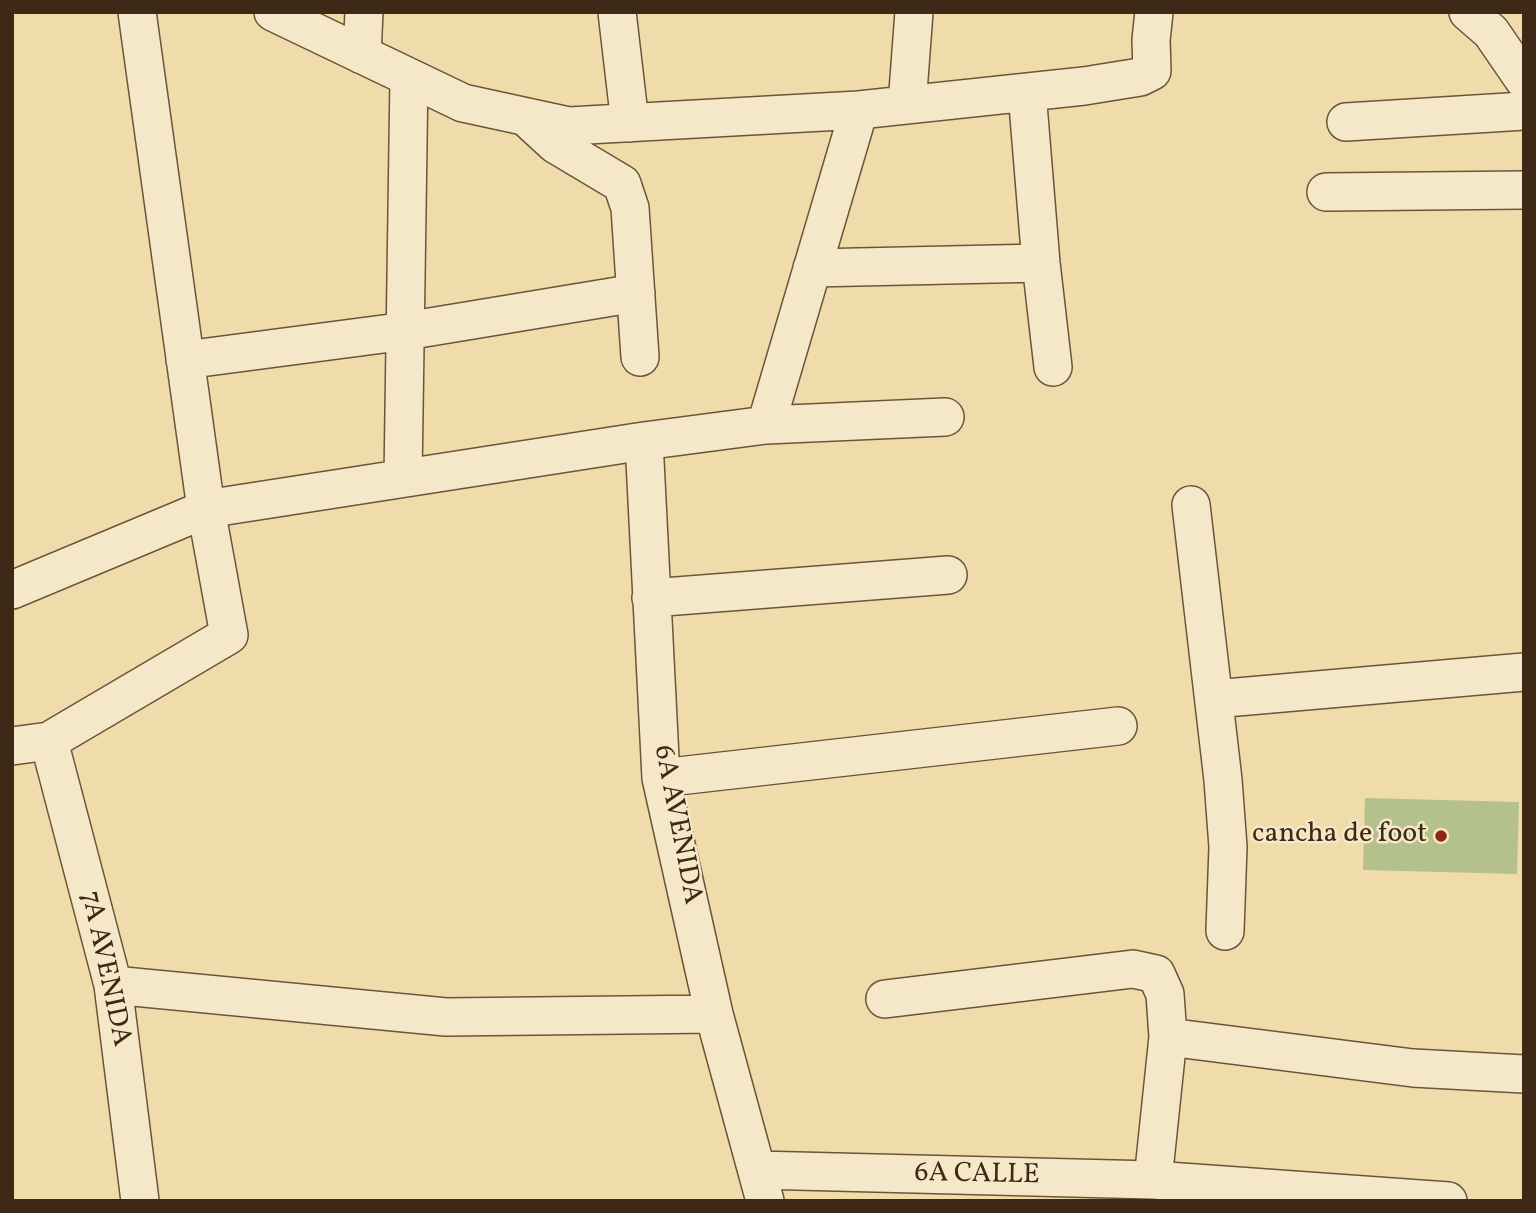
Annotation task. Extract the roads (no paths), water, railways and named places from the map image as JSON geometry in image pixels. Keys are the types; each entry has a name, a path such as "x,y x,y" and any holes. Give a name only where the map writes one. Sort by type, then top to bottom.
{"street":[{"path":"12,746 49,741 229,635 206,509 137,12"},
{"path":"273,12 463,103 569,126 859,110 1140,77 1152,71 1154,12"},
{"path":"362,55 364,12"},
{"path":"617,12 630,123"},
{"path":"907,105 914,12"},
{"path":"1468,12 1491,32 1524,80"},
{"path":"403,478 409,77"},
{"path":"1027,92 1041,263 1053,367"},
{"path":"766,425 859,110"},
{"path":"1346,122 1524,111"},
{"path":"524,115 555,144 622,184 630,208 640,357"},
{"path":"1326,192 1524,190"},
{"path":"812,268 1041,263"},
{"path":"185,360 406,331 636,293"},
{"path":"12,590 206,509 644,441 766,425 946,417"},
{"name":"6A AVENIDA","path":"644,441 662,778 714,1014 761,1185"},
{"path":"1191,505 1228,847 1224,932"},
{"path":"651,598 948,575"},
{"path":"1214,699 1524,672"},
{"path":"662,778 1118,726"},
{"name":"7A AVENIDA","path":"49,741 113,985 140,1201"},
{"path":"885,999 1133,968 1157,974 1165,994 1168,1038 1153,1180"},
{"path":"113,985 446,1017 714,1014"},
{"path":"1168,1038 1413,1068 1524,1074"},
{"name":"6A CALLE","path":"761,1185 1153,1180 1448,1201"}],"place":[{"name":"cancha de foot","path":"1441,836"}]}
